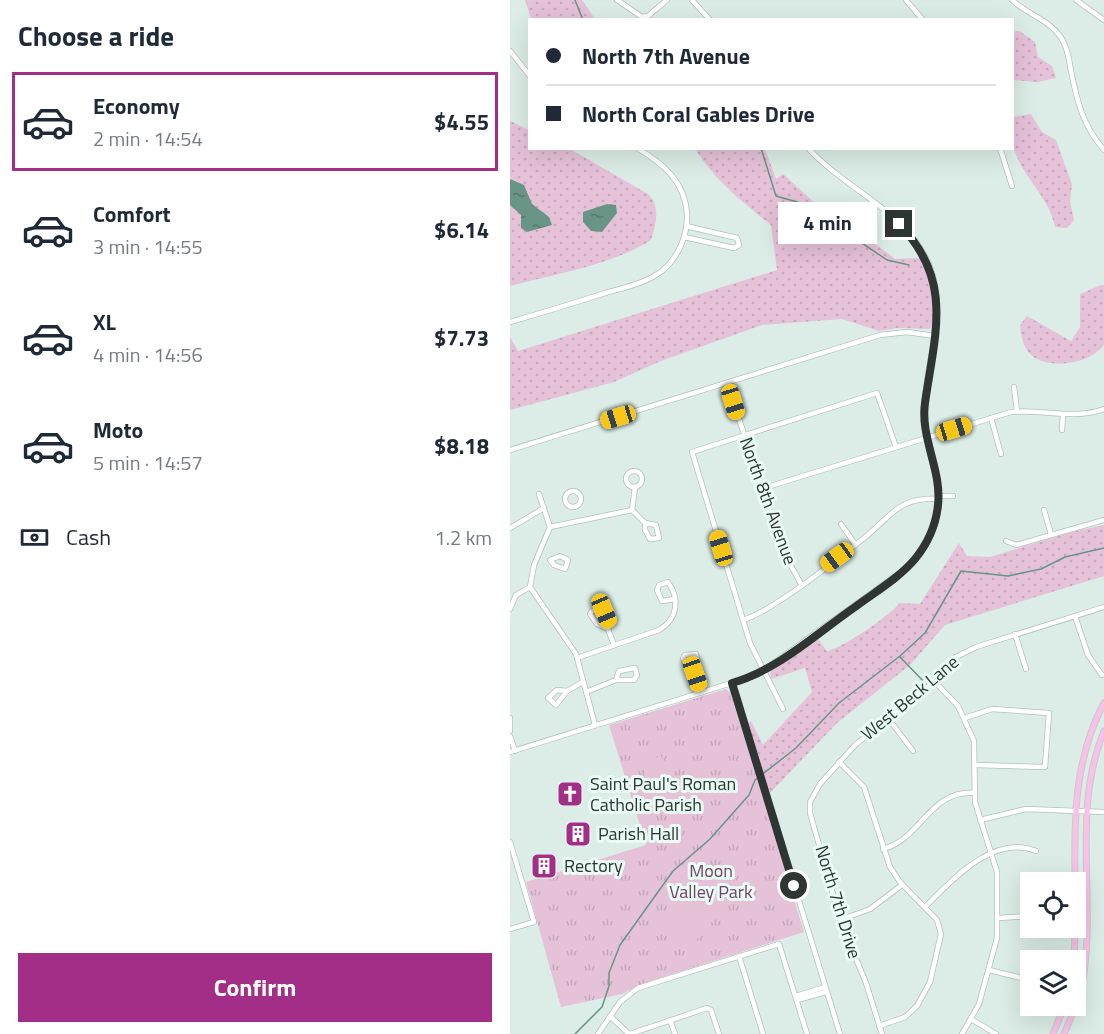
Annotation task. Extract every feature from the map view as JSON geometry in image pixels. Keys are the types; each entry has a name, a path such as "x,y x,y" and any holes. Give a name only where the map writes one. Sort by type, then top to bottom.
{"main road":[{"path":"1075,872 1074,811 1086,749 1104,703"},
{"path":"1063,1034 1075,1010 1086,956 1086,811 1094,758 1104,731"},
{"path":"1054,1032 1061,1016"}],"street":[{"path":"617,0 642,17 648,16 667,0"},
{"path":"692,0 708,18"},
{"path":"906,0 921,18"},
{"path":"1012,0 1046,22 1060,35 1066,50 1081,115 1090,134 1104,150"},
{"path":"1076,0 1104,20"},
{"path":"510,51 528,74"},
{"path":"510,67 517,62"},
{"path":"510,322 652,277 668,265 684,237 686,226 684,197 676,179 660,162 640,150"},
{"path":"510,736 512,752 702,693 763,671 908,567 930,536 939,497 936,472 926,437 925,406 938,315 932,273 926,258 912,237 810,150"},
{"path":"1001,150 1012,186"},
{"path":"684,237 734,248 740,243 737,238 686,226"},
{"path":"510,450 890,333 935,336"},
{"name":"North 8th Avenue","path":"727,383 743,434 764,488 783,551 801,584"},
{"path":"1014,387 1017,411"},
{"path":"783,708 763,671 743,620 692,452 877,393 896,447"},
{"path":"764,488 1017,411 1080,414 1104,409"},
{"path":"1062,430 1063,414"},
{"path":"991,418 1001,454"},
{"path":"632,510 635,487"},
{"path":"510,609 516,595 530,587 539,554 550,527 539,494"},
{"path":"743,620 757,615 801,584 855,544 895,509 924,499 953,496"},
{"path":"510,528 544,508"},
{"path":"550,527 579,518 632,510"},
{"path":"632,510 645,522"},
{"path":"1044,510 1051,534"},
{"path":"1006,541 1016,545 1104,520"},
{"path":"841,524 855,544"},
{"path":"539,554 550,560"},
{"path":"577,658 666,626 675,612 675,599 668,582 657,587 662,601 675,599"},
{"path":"530,587 577,658 595,725"},
{"path":"510,594 516,595"},
{"name":"West Beck Lane","path":"810,802 815,791 861,740 934,681 948,664 966,651 1104,607"},
{"path":"608,629 595,623 590,615 591,611 604,611 610,624 608,629 614,645"},
{"path":"1075,616 1088,656 1102,675"},
{"path":"1016,634 1026,669"},
{"path":"695,674 699,667 696,654 685,655 683,658 687,669 695,674 702,693"},
{"path":"586,692 616,680 634,680 637,675 635,668 630,666 619,671 616,680"},
{"path":"934,681 954,700 965,717 976,745 975,793 980,820 997,872 998,918 989,970 979,1004 962,1034"},
{"path":"567,691 583,682"},
{"path":"732,683 840,1034"},
{"path":"965,717 992,709 1049,713 1046,767 976,765"},
{"path":"510,718 510,731"},
{"path":"888,718 913,751"},
{"path":"839,762 864,787 890,867 902,885 937,920 941,934 930,982 911,1013 879,1026"},
{"path":"883,849 904,838 945,798 958,793 975,793"},
{"name":"North 7th Drive","path":"810,802 810,813 840,920 866,983 882,1034"},
{"path":"980,820 1017,810 1104,812"},
{"path":"510,842 534,922 510,930"},
{"path":"925,907 966,866 993,855 1022,848 1036,851"},
{"path":"510,869 518,867"},
{"path":"840,920 870,909 902,885"},
{"path":"998,918 1020,917"},
{"path":"598,1034 620,1002 638,988 779,944 807,1034"},
{"path":"739,956 763,1034"},
{"path":"989,970 1020,978"},
{"path":"796,998 825,990"},
{"path":"610,1016 629,1034 710,1008 719,1034"},
{"path":"971,1019 996,1034"},
{"path":"670,1020 675,1034"},
{"path":"1054,1032 1063,1034"}],"green space":[{"path":"525,0 582,0 594,18 531,18"},
{"path":"1014,31 1019,31 1035,42 1038,57 1052,66 1056,78 1038,82 1014,80"},
{"path":"1031,114 1042,132 1056,140 1072,184 1070,202 1074,220 1067,228 1055,227 1047,205 1017,156 1014,148 1014,117"},
{"path":"510,121 528,130 528,150 572,150 648,194 655,204 656,222 651,240 636,249 564,273 510,286"},
{"path":"696,150 765,150 776,179 783,174 816,204 863,234 895,259 920,258 927,274 934,303 930,329 897,328 879,331 842,319 762,325 661,361 614,382 510,410 510,337 518,351 777,270 771,225 720,181"},
{"path":"1104,285 1104,345 1098,351 1082,360 1062,363 1043,361 1028,352 1020,330 1020,325 1027,316 1071,341 1080,327 1080,294"},
{"path":"1104,525 1104,576 945,625 910,665 837,723 770,793 748,723 751,721 763,745 812,692 805,668 771,679 770,672 818,639 827,651 834,649 877,622 899,603 920,604 959,543 967,556 990,557 1072,532"},
{"name":"Moon Valley Park","path":"726,689 731,693 804,932 644,983 622,994 561,1007 526,882 646,845 609,725"},
{"path":"661,756 668,778 648,784 641,762"},
{"path":"711,879 733,898 689,948 667,929"}],"water":[{"path":"510,179 524,185 532,204 549,217 552,225 527,232 521,228 521,215 510,205"},
{"path":"607,204 616,205 617,213 602,232 591,231 583,222 583,212"}],"waterway":[{"path":"575,0 582,18"},
{"path":"762,150 776,196 804,204 887,260 909,265"},
{"path":"575,1034 602,1007 609,986 609,973 620,945 673,871 710,839 749,795 755,780 796,748 839,703 900,656 925,633 961,571 1008,576 1041,569 1065,557 1104,548"},
{"path":"900,657 928,686"}],"place":[{"name":"Saint Paul's Roman Catholic Parish","path":"570,794"},
{"name":"Parish Hall","path":"578,834"},
{"name":"Rectory","path":"544,866"}],"route":[{"path":"794,886 732,683 757,675 773,665 908,567 927,542 933,528 939,488 926,437 924,418 937,326 937,295 932,273 920,246 899,224"}]}
